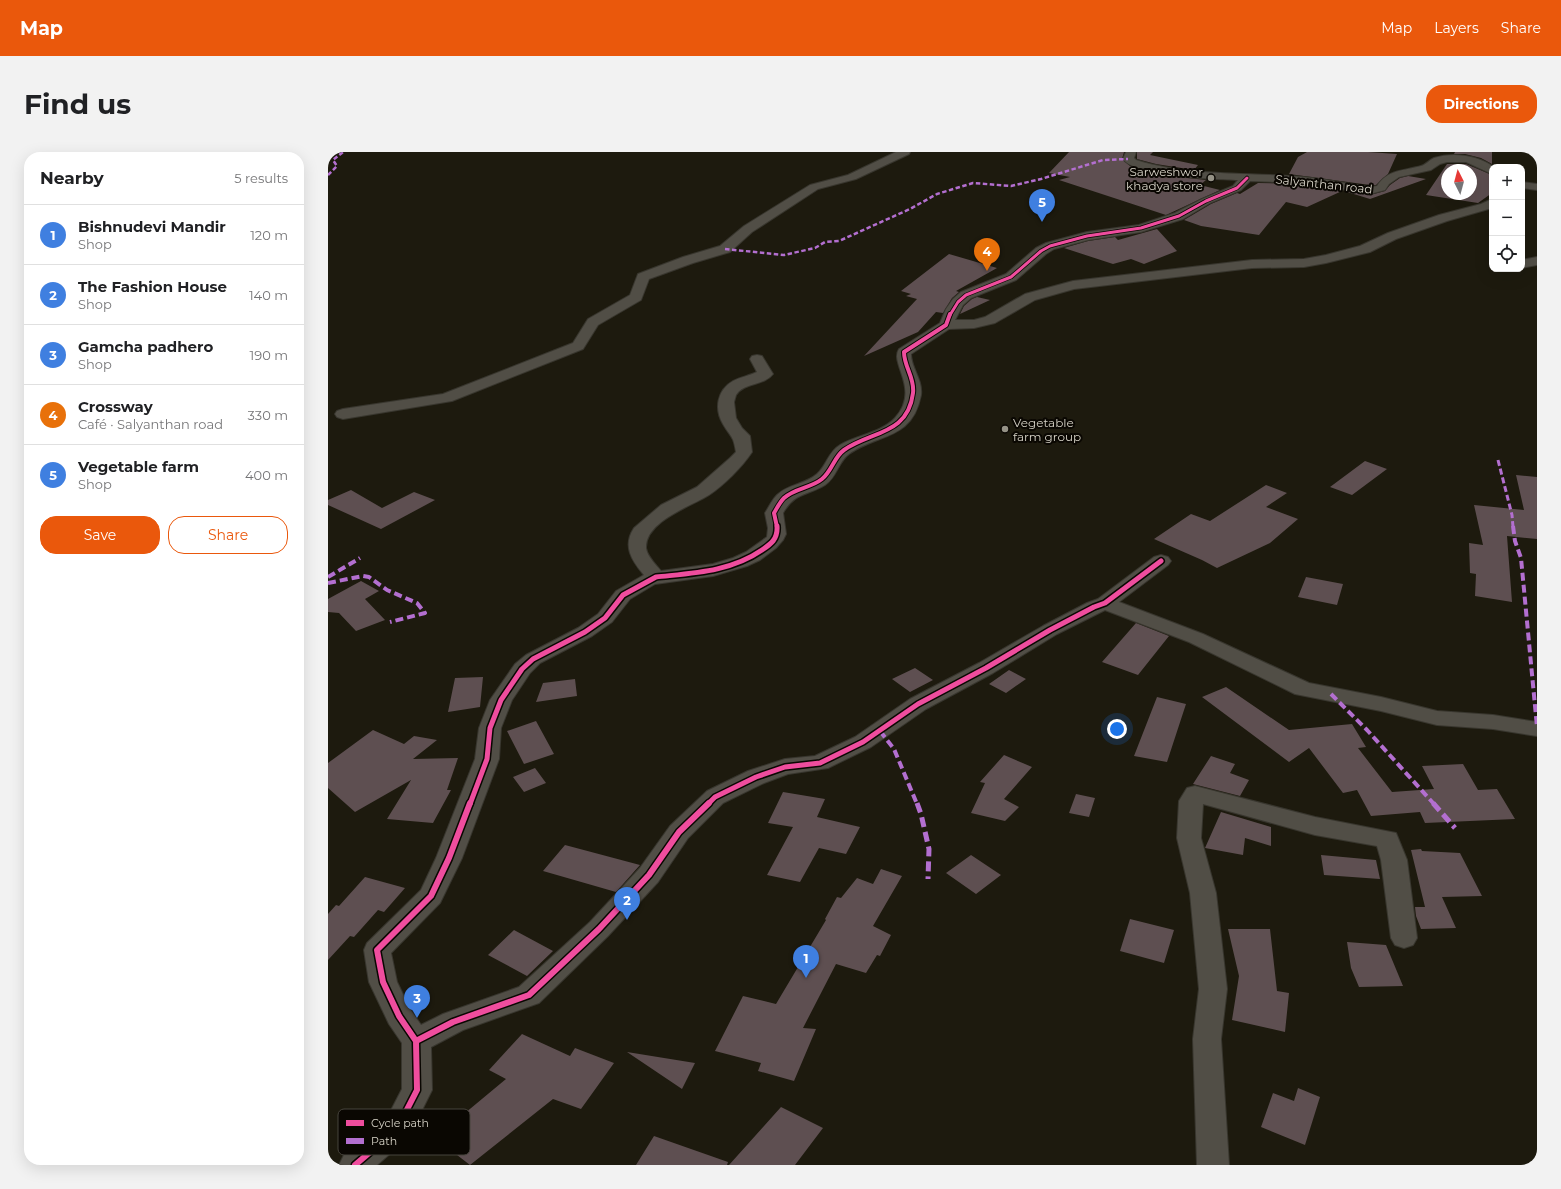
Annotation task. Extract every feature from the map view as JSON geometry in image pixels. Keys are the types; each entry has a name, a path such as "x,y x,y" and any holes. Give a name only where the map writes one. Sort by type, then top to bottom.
{"street":[{"path":"343,414 446,398 578,346 593,322 636,297 643,277 688,260 726,249 748,229 814,186 852,177 906,152"},
{"name":"Salyanthan road","path":"1131,152 1128,159 1132,162 1156,170 1248,178 1329,182 1370,191 1381,188 1383,184 1394,175 1427,168 1438,160 1445,158 1470,160 1482,164 1489,169"},
{"path":"946,325 951,312 958,302 966,295 1011,277 1041,251 1050,246 1087,236 1141,228 1179,216 1206,201 1238,188 1248,178"},
{"path":"1525,185 1537,187"},
{"path":"408,1109 417,1090 416,1041 399,1016 383,982 377,950 430,896 449,858 485,766 490,728 501,700 522,669 533,659 585,632 605,618 623,596 648,580 656,577 724,568 756,555 772,543 776,537 777,527 774,513 784,498 817,481 827,474 836,456 846,448 894,428 903,420 911,403 914,392 912,377 904,363 904,352 946,325 974,324 990,320 1030,297 1073,285 1252,264 1304,263 1326,259 1365,249 1392,236 1443,218 1489,205"},
{"path":"1525,263 1537,261"},
{"path":"656,577 643,562 637,548 641,532 667,509 704,492 736,462 744,452 742,436 738,434 726,416 725,401 729,391 738,384 766,374 757,359"},
{"path":"416,1041 453,1022 529,995 600,929 649,875 679,832 715,797 756,777 785,767 820,763 863,742 918,704 986,668 1056,627 1094,607 1105,603 1161,561"},
{"path":"1105,603 1196,638 1302,689 1381,704 1437,718 1493,722 1537,729"},
{"path":"1213,1165 1207,1039 1213,989 1204,893 1189,838 1191,801 1195,794 1316,826 1387,839 1394,860 1404,938"},
{"path":"355,1165 367,1155"}],"building":[{"path":"1069,152 1124,152 1122,159 1130,166 1159,175 1206,180 1200,185 1220,190 1166,215 1059,180 1070,177 1049,173"},
{"path":"1137,152 1153,152 1150,155 1198,165 1194,170 1156,164 1137,159"},
{"path":"1307,152 1368,152 1397,154 1388,174 1376,185 1370,185 1289,174 1298,157"},
{"path":"1455,152 1492,152 1492,164 1481,158 1465,154 1454,154"},
{"path":"1477,169 1489,174 1489,195 1478,203 1458,200 1477,200"},
{"path":"1441,173 1441,197 1426,195"},
{"path":"1408,176 1426,179 1370,199 1344,191 1370,195 1385,191 1390,185 1400,178"},
{"path":"1258,183 1304,184 1342,191 1307,207 1286,202 1259,235 1201,226 1184,220 1211,204 1237,193 1240,194"},
{"path":"1157,229 1177,251 1144,264 1131,259 1113,264 1064,248 1088,241 1115,237 1118,240"},
{"path":"949,254 997,268 956,291 959,292 952,298 943,313 936,312 918,332 864,356 917,299 906,296 911,294 901,291"},
{"path":"977,297 990,300 960,314 964,306 972,299"},
{"path":"1365,461 1387,469 1352,495 1330,487"},
{"path":"1516,475 1537,477 1537,539 1507,536 1512,602 1475,596 1476,574 1470,573 1469,543 1483,545 1474,505 1524,510"},
{"path":"1266,485 1287,493 1266,507 1298,519 1270,543 1217,568 1154,539 1191,514 1210,521"},
{"path":"351,490 382,508 414,492 435,500 381,529 328,505 328,500"},
{"path":"1306,577 1343,584 1337,605 1298,597"},
{"path":"361,581 379,591 365,599 385,620 356,631 339,613 328,612 328,599"},
{"path":"1136,623 1169,636 1138,675 1102,662"},
{"path":"915,668 933,680 910,692 892,679"},
{"path":"1009,670 1026,679 1006,693 989,684"},
{"path":"483,677 480,707 448,712 455,678"},
{"path":"575,679 577,696 536,702 543,683"},
{"path":"1226,687 1289,730 1352,724 1366,747 1358,748 1392,792 1434,789 1422,766 1463,764 1478,790 1497,789 1515,819 1425,823 1420,812 1371,816 1357,790 1343,793 1309,748 1289,762 1202,697"},
{"path":"1157,697 1186,704 1167,762 1134,756"},
{"path":"536,721 554,754 524,764 507,731"},
{"path":"373,730 404,744 414,736 437,740 413,759 458,758 447,790 451,790 433,823 387,819 411,780 355,812 328,788 328,763"},
{"path":"1004,755 1032,767 1004,799 1019,807 1005,821 971,813 985,783 980,782"},
{"path":"1211,756 1235,764 1230,773 1249,780 1240,796 1193,784"},
{"path":"535,768 546,783 524,792 513,777"},
{"path":"783,792 825,799 817,817 860,827 846,854 819,848 800,882 767,875 793,827 768,823"},
{"path":"1076,794 1095,798 1089,817 1069,813"},
{"path":"1221,812 1271,827 1271,846 1245,838 1243,855 1205,848"},
{"path":"565,845 640,865 616,892 543,871"},
{"path":"1421,849 1422,851 1460,853 1482,896 1442,897 1456,928 1421,929 1416,916 1415,907 1425,907 1411,850"},
{"path":"971,855 1001,875 976,894 946,873"},
{"path":"1321,855 1376,860 1380,879 1324,875"},
{"path":"881,869 902,876 873,926 891,935 880,956 877,955 866,973 836,964 803,1028 816,1029 794,1081 758,1071 761,1063 715,1051 743,996 776,1004 826,920 825,919 837,897 841,898 857,878 873,884"},
{"path":"365,877 405,888 384,912 378,910 354,937 350,936 328,960 328,914 336,905 339,906"},
{"path":"1130,919 1174,930 1164,963 1120,951"},
{"path":"1228,929 1270,929 1277,991 1289,993 1285,1032 1232,1020 1239,976"},
{"path":"514,930 553,951 527,976 488,955"},
{"path":"1347,942 1386,945 1403,986 1359,987 1351,968"},
{"path":"522,1034 570,1056 575,1048 614,1063 581,1109 553,1099 470,1165 457,1155 470,1155 470,1109 506,1079 489,1070"},
{"path":"627,1052 695,1063 682,1089"},
{"path":"1298,1088 1320,1097 1305,1145 1261,1127 1273,1093 1294,1101"},
{"path":"781,1107 823,1128 795,1165 729,1165"},
{"path":"654,1136 728,1162 727,1165 636,1165"}],"marked path":[{"path":"328,175 337,166 333,160 343,152"},
{"path":"725,249 784,255 815,248 825,242 839,241 910,209 937,194 973,183 1011,186 1041,179 1103,160 1128,159"},
{"path":"1498,460 1512,515 1515,541 1521,558 1537,727"},
{"path":"328,577 360,558"},
{"path":"328,583 363,576 369,577 387,590 417,603 425,613 390,622"},
{"path":"1331,694 1367,730 1455,828"},
{"path":"880,731 894,749 921,814 929,849 928,879"}],"cycle path":[{"path":"407,1109 417,1090 416,1041 399,1016 383,982 377,950 431,896 449,858 487,759 490,728 501,700 522,669 533,659 585,632 605,618 623,595 648,580 656,577 727,567 753,556 771,543 776,537 777,531 774,513 784,498 818,482 827,474 837,457 847,448 893,428 900,421 906,413 913,393 912,380 905,364 904,352 946,325 951,312 958,302 966,295 1011,277 1041,251 1050,246 1087,236 1141,228 1179,216 1206,201 1237,188 1247,178"},
{"path":"416,1041 453,1022 529,995 599,929 649,875 679,832 715,797 756,777 785,767 820,763 863,742 918,704 986,668 1050,630 1094,607 1105,603 1161,561"},
{"path":"355,1165 367,1155"}],"place":[{"name":"Sarweshwor khadya store","path":"1211,178"},
{"name":"Vegetable farm","path":"1042,222"},
{"name":"Crossway","path":"987,271"},
{"name":"Vegetable farm group","path":"1005,429"},
{"name":"The Fashion House","path":"627,920"},
{"name":"Bishnudevi Mandir","path":"806,978"},
{"name":"Gamcha padhero","path":"417,1018"}]}
